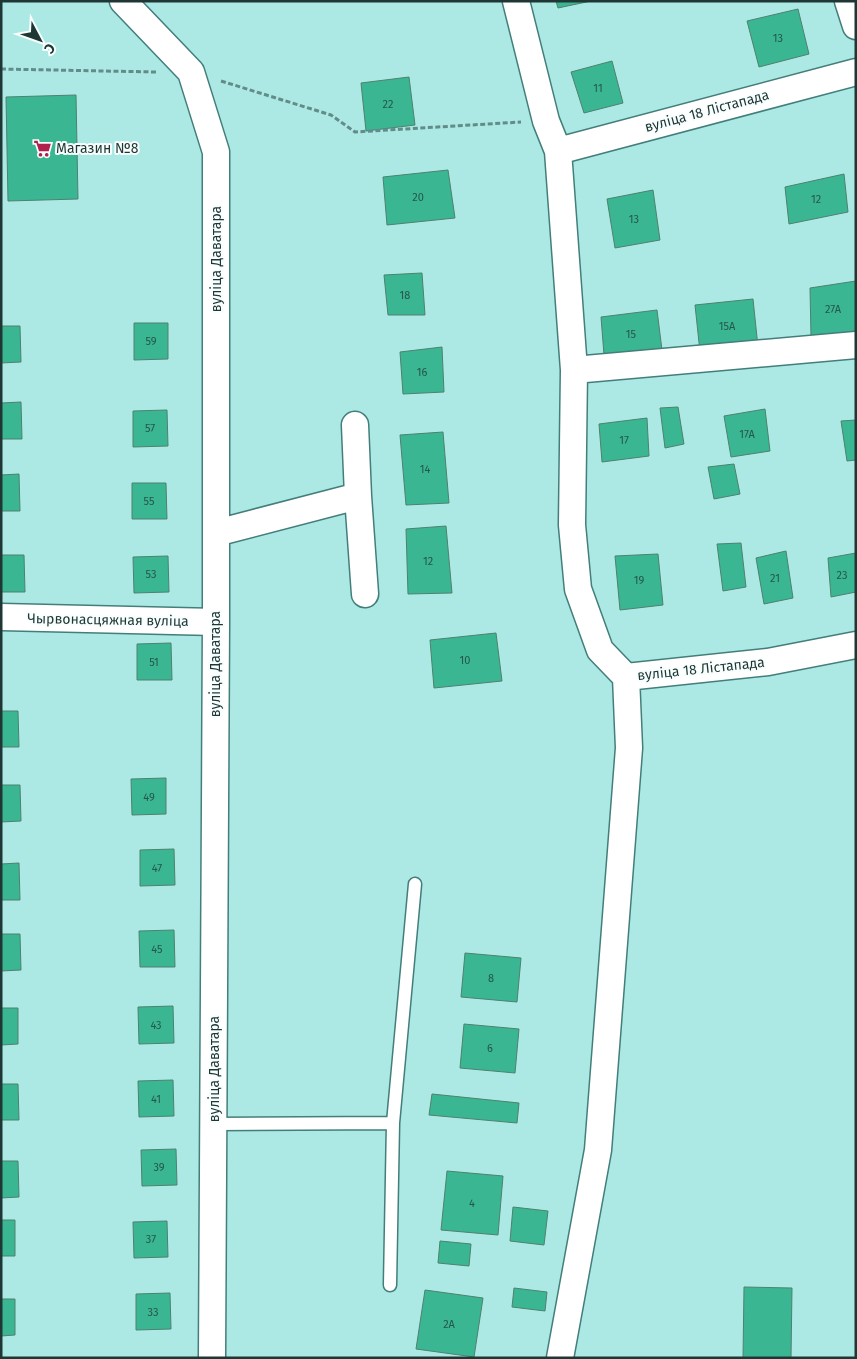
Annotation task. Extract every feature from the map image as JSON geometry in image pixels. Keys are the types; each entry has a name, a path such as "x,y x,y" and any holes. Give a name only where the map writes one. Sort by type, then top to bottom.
{"street":[{"name":"вуліца Даватара","path":"123,1 191,72 216,152 216,622 212,1358"},
{"name":"вуліца 18 Лістапада","path":"516,1 546,121 558,151 574,370 572,525 578,589 600,650 626,676 768,662 856,645"},
{"path":"848,1 856,26"},
{"name":"вуліца 18 Лістапада","path":"558,151 856,72"},
{"path":"574,370 856,345"},
{"path":"355,425 364,594"},
{"path":"216,532 358,496"},
{"name":"Чырвонасцяжная вуліца","path":"1,617 216,622"},
{"path":"560,1358 598,1150 629,748 626,676"}],"lane":[{"path":"390,1285 393,1124 415,884"},
{"path":"214,1124 393,1124"}],"path":[{"path":"1,68 191,72 331,115 355,132 546,121"}],"building":[{"path":"556,1 591,1 558,8"},
{"path":"798,9 809,54 759,67 747,21"},
{"path":"612,61 623,103 584,113 571,72"},
{"path":"409,77 415,125 366,131 361,83"},
{"name":"Магазин №8","path":"76,95 78,199 8,201 6,97"},
{"path":"448,170 455,218 387,225 383,177"},
{"path":"844,174 848,212 789,224 785,187"},
{"path":"653,190 660,240 615,248 607,199"},
{"path":"422,273 425,315 388,315 384,275"},
{"path":"856,281 856,331 811,337 810,288"},
{"path":"753,299 758,347 700,352 695,305"},
{"path":"657,310 662,350 604,355 601,317"},
{"path":"134,323 168,323 168,359 134,360"},
{"path":"1,326 20,326 21,362 1,363"},
{"path":"442,347 444,392 403,394 400,352"},
{"path":"21,402 22,439 1,439 1,403"},
{"path":"678,407 684,444 665,448 660,408"},
{"path":"765,409 770,451 731,457 724,416"},
{"path":"167,410 168,446 133,447 133,411"},
{"path":"647,418 649,456 602,462 599,424"},
{"path":"856,420 856,460 847,461 841,421"},
{"path":"443,432 449,503 406,505 400,435"},
{"path":"734,464 740,494 714,499 708,467"},
{"path":"19,474 20,511 1,511 1,475"},
{"path":"132,483 166,483 167,519 132,519"},
{"path":"446,526 452,593 408,594 406,529"},
{"path":"741,543 746,587 723,591 717,544"},
{"path":"786,551 793,598 764,604 756,558"},
{"path":"856,553 856,592 831,597 828,558"},
{"path":"658,554 663,605 620,610 615,556"},
{"path":"1,555 24,555 25,592 1,592"},
{"path":"168,556 169,592 134,593 133,557"},
{"path":"496,633 502,681 434,688 430,640"},
{"path":"171,643 172,680 137,680 137,644"},
{"path":"1,711 18,711 19,747 1,747"},
{"path":"166,778 166,814 132,815 131,779"},
{"path":"1,785 20,785 21,821 1,822"},
{"path":"174,849 175,885 140,886 140,850"},
{"path":"19,863 20,900 1,900 1,864"},
{"path":"174,930 175,967 140,967 139,931"},
{"path":"1,934 20,934 21,970 1,971"},
{"path":"465,953 521,958 517,1002 461,997"},
{"path":"173,1006 174,1043 139,1044 138,1007"},
{"path":"1,1008 18,1008 18,1044 1,1045"},
{"path":"464,1024 519,1029 515,1073 460,1068"},
{"path":"173,1080 174,1116 139,1117 138,1081"},
{"path":"1,1084 18,1084 19,1120 1,1120"},
{"path":"432,1094 519,1103 517,1123 429,1115"},
{"path":"176,1149 177,1185 142,1186 141,1150"},
{"path":"1,1161 18,1161 19,1197 1,1198"},
{"path":"447,1171 503,1176 498,1235 441,1230"},
{"path":"513,1207 548,1211 544,1245 510,1241"},
{"path":"1,1220 15,1220 15,1256 1,1256"},
{"path":"167,1221 168,1257 134,1258 133,1222"},
{"path":"440,1241 471,1244 469,1266 438,1263"},
{"path":"744,1287 792,1288 791,1358 743,1358"},
{"path":"514,1288 547,1292 545,1311 512,1307"},
{"path":"425,1290 483,1298 474,1357 416,1349"},
{"path":"170,1293 171,1329 136,1330 136,1294"},
{"path":"1,1299 15,1299 15,1335 1,1336"}],"place":[{"name":"Магазин №8","path":"42,148"}]}
